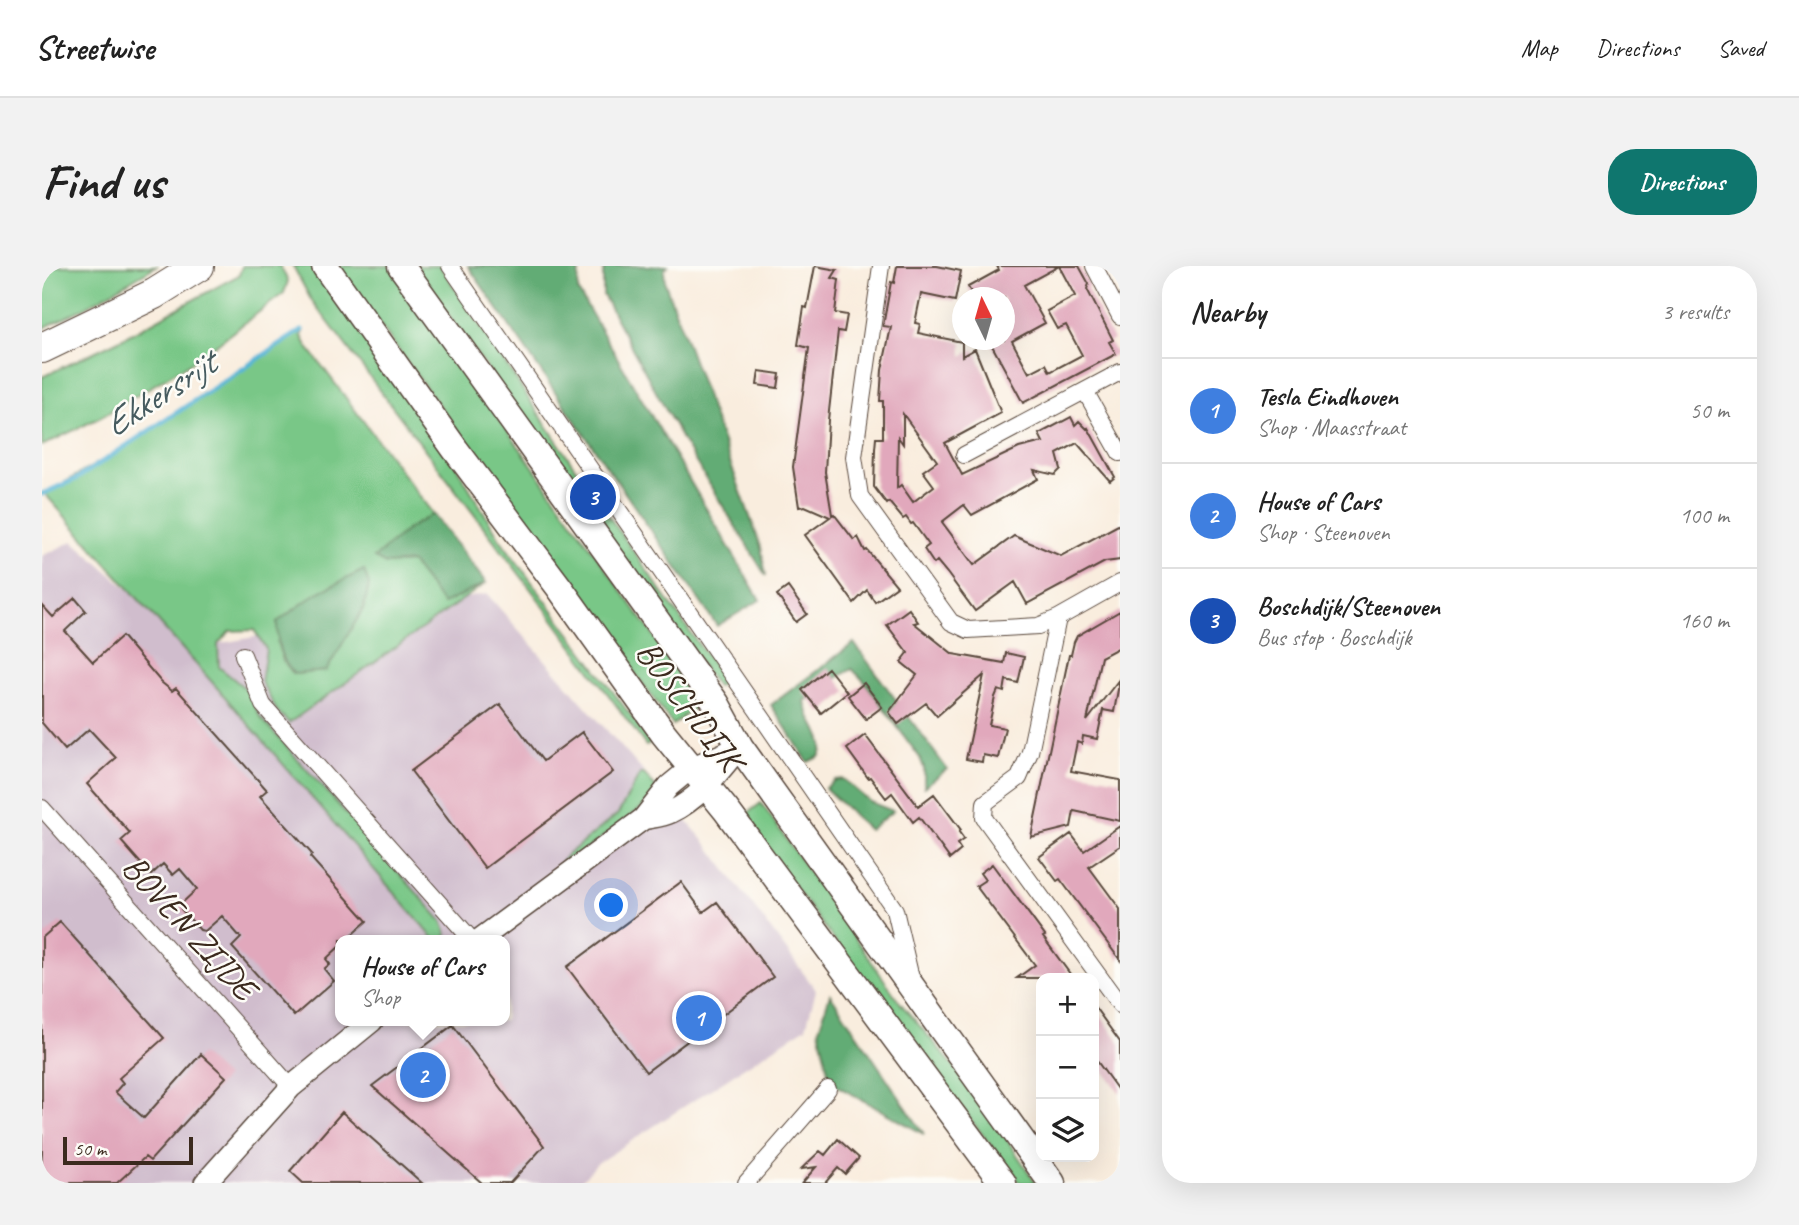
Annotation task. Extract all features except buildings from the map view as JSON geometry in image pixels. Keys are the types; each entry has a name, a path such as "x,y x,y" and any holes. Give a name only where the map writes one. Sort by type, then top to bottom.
{"highway":[{"path":"42,348 154,294 199,266"}],"main road":[{"name":"BOSCHDIJK","path":"325,266 455,449 1003,1183"},
{"name":"BOSCHDIJK","path":"401,266 716,703 740,747 1052,1183"}],"street":[{"name":"BOSCHDIJK","path":"450,266 895,910 914,991"},
{"path":"881,266 854,457 860,496 951,622 968,630 1038,626 1058,618 1120,583"},
{"path":"1094,266 1120,316"},
{"path":"964,454 1120,372"},
{"path":"1085,391 1120,453"},
{"path":"1058,618 1030,752 1019,778 985,803 984,818 1120,1005"},
{"path":"243,655 263,705 468,935"},
{"path":"486,935 643,819 670,786 699,778 740,747"},
{"name":"BOVEN ZIJDE","path":"42,808 291,1087"},
{"path":"205,1183 291,1087 366,1026"},
{"path":"746,1183 828,1089"}],"shaded area":[{"path":"73,541 195,648 487,594 706,843 816,990 806,1027 596,1164 579,1183 42,1183 42,556"}],"green space":[{"path":"42,266 156,266 42,329"},
{"path":"242,266 280,266 288,281 284,293 200,357 101,417 42,446 42,377 125,337 239,275"},
{"path":"293,266 314,266 447,451 500,539 651,743 646,746 310,298"},
{"path":"337,266 390,266 701,702 673,725"},
{"path":"413,266 440,266 582,478 725,682 717,687"},
{"path":"468,266 579,266 578,291 760,600 717,626"},
{"path":"606,266 668,266 664,270 665,283 761,547 766,576 684,443 603,295 603,274"},
{"path":"303,331 302,336 307,346 433,514 408,529 386,564 411,562 443,604 486,583 289,723 277,711 261,682 266,649 254,630 230,631 218,644 219,667 246,689 260,717 442,921 446,935 431,935 45,494 103,460","holes":["344,640 326,671 294,674 283,661 277,642"]},
{"path":"433,514 486,583 443,604 411,562 386,564 374,558 408,529"},
{"path":"364,570 369,585 364,608 326,671 294,674 280,650 277,622 317,593"},
{"path":"854,643 947,769 924,787 924,768 920,758 864,681 852,669 805,701 822,744 819,757 808,762 771,705"},
{"path":"640,774 644,774 657,789 644,806 549,877 567,855 618,814"},
{"path":"843,779 870,802 893,811 869,830 825,788 835,780"},
{"path":"761,803 901,1004 971,1086 1036,1183 1020,1183 889,1014 743,817"},
{"path":"830,994 924,1134 837,1086 829,1076 819,1029"}],"waterway":[{"name":"Ekkersrijt","path":"42,494 76,479 302,330"}],"place":[{"name":"Boschdijk/Steenoven","path":"593,497"},
{"name":"Tesla Eindhoven","path":"699,1018"},
{"name":"House of Cars","path":"423,1075"}]}
